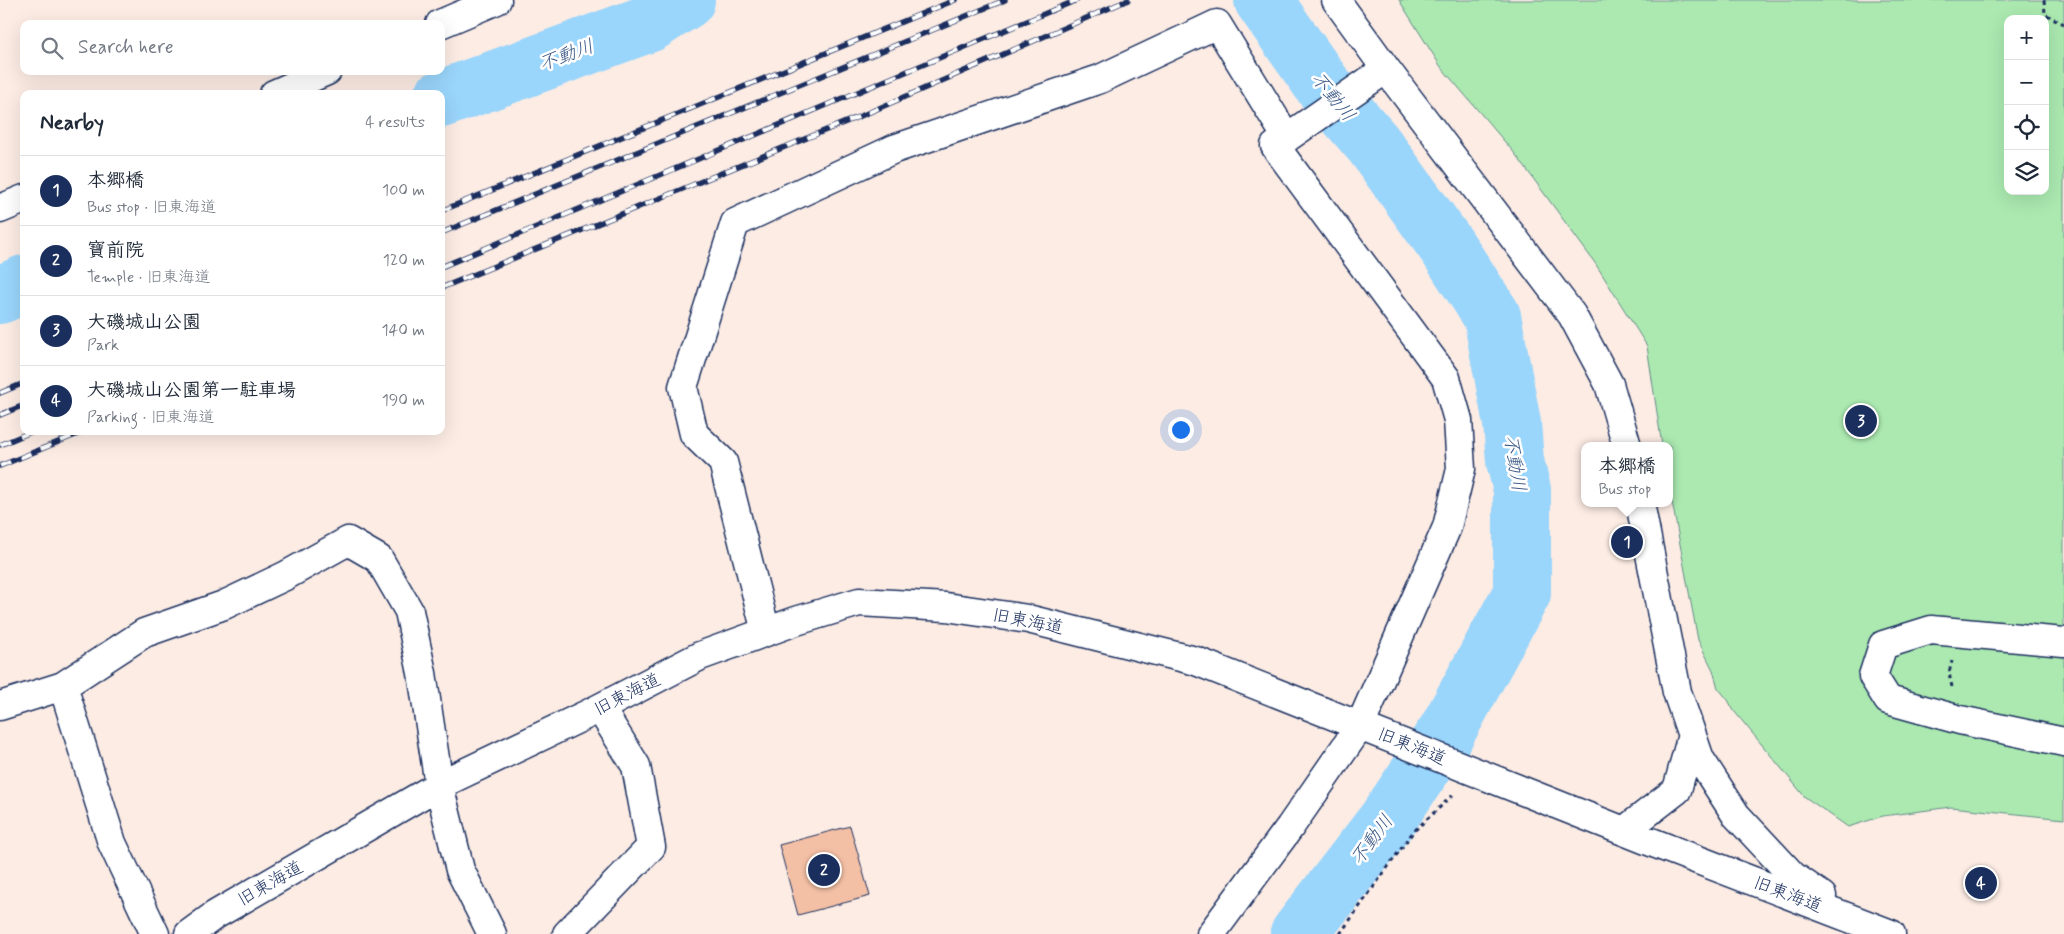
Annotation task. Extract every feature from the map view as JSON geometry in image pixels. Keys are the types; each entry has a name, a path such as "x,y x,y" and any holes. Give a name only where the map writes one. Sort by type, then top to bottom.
{"street":[{"path":"445,22 497,0"},
{"path":"1336,0 1378,74 1572,315 1609,384 1626,442"},
{"path":"766,632 723,462 694,434 683,387 735,223 894,149 1100,79 1217,24 1287,138"},
{"path":"1211,934 1290,827 1372,731 1447,527 1461,469 1458,420 1446,378 1276,146 1378,74"},
{"path":"283,90 318,75"},
{"path":"0,209 20,201"},
{"path":"1641,507 1677,692 1700,760 1736,815 1793,876 1862,923"},
{"path":"0,706 63,686 144,633 224,604 285,576 348,541 379,559 409,611 422,673 439,785 460,870 492,934"},
{"name":"旧東海道","path":"189,934 216,915 439,785 600,708 700,656 858,602 946,607 1028,619 1196,661 1891,934"},
{"path":"2064,642 1931,630 1882,646 1873,676 1888,700 1960,720 2064,742"},
{"path":"63,686 112,843 155,934"},
{"path":"567,934 651,847 636,766 600,708"},
{"path":"1624,830 1677,790 1692,735"}],"path":[{"path":"2044,0 2046,14 2064,24"},
{"path":"1960,720 1948,672 1962,632"},
{"path":"1340,934 1413,832 1472,770"}],"green space":[{"path":"1399,0 2064,0 2064,819 1951,807 1883,816 1848,827 1805,797 1734,711 1718,688 1713,670 1698,640 1673,507 1673,442 1661,442 1647,346 1595,263 1516,155 1441,67"}],"building":[{"path":"850,826 870,896 798,915 779,845"}],"waterway":[{"name":"不動川","path":"445,98 650,23 686,0"},
{"name":"不動川","path":"1263,0 1324,87 1374,145 1448,248 1492,316 1512,423 1515,461 1522,490 1522,593 1447,731 1387,820 1299,934"},
{"name":"不動川","path":"0,295 20,286"}],"railway":[{"path":"445,209 955,0"},
{"path":"445,231 1005,0"},
{"path":"445,265 1077,0"},
{"path":"445,286 863,115 1128,0"},
{"path":"0,393 20,385"},
{"path":"0,415 20,407"},
{"path":"0,445 24,435"},
{"path":"0,466 75,435"}],"place":[{"name":"大磯城山公園","path":"1861,421"},
{"name":"本郷橋","path":"1627,542"},
{"name":"寶前院","path":"824,870"},
{"name":"大磯城山公園第一駐車場","path":"1981,883"}]}
